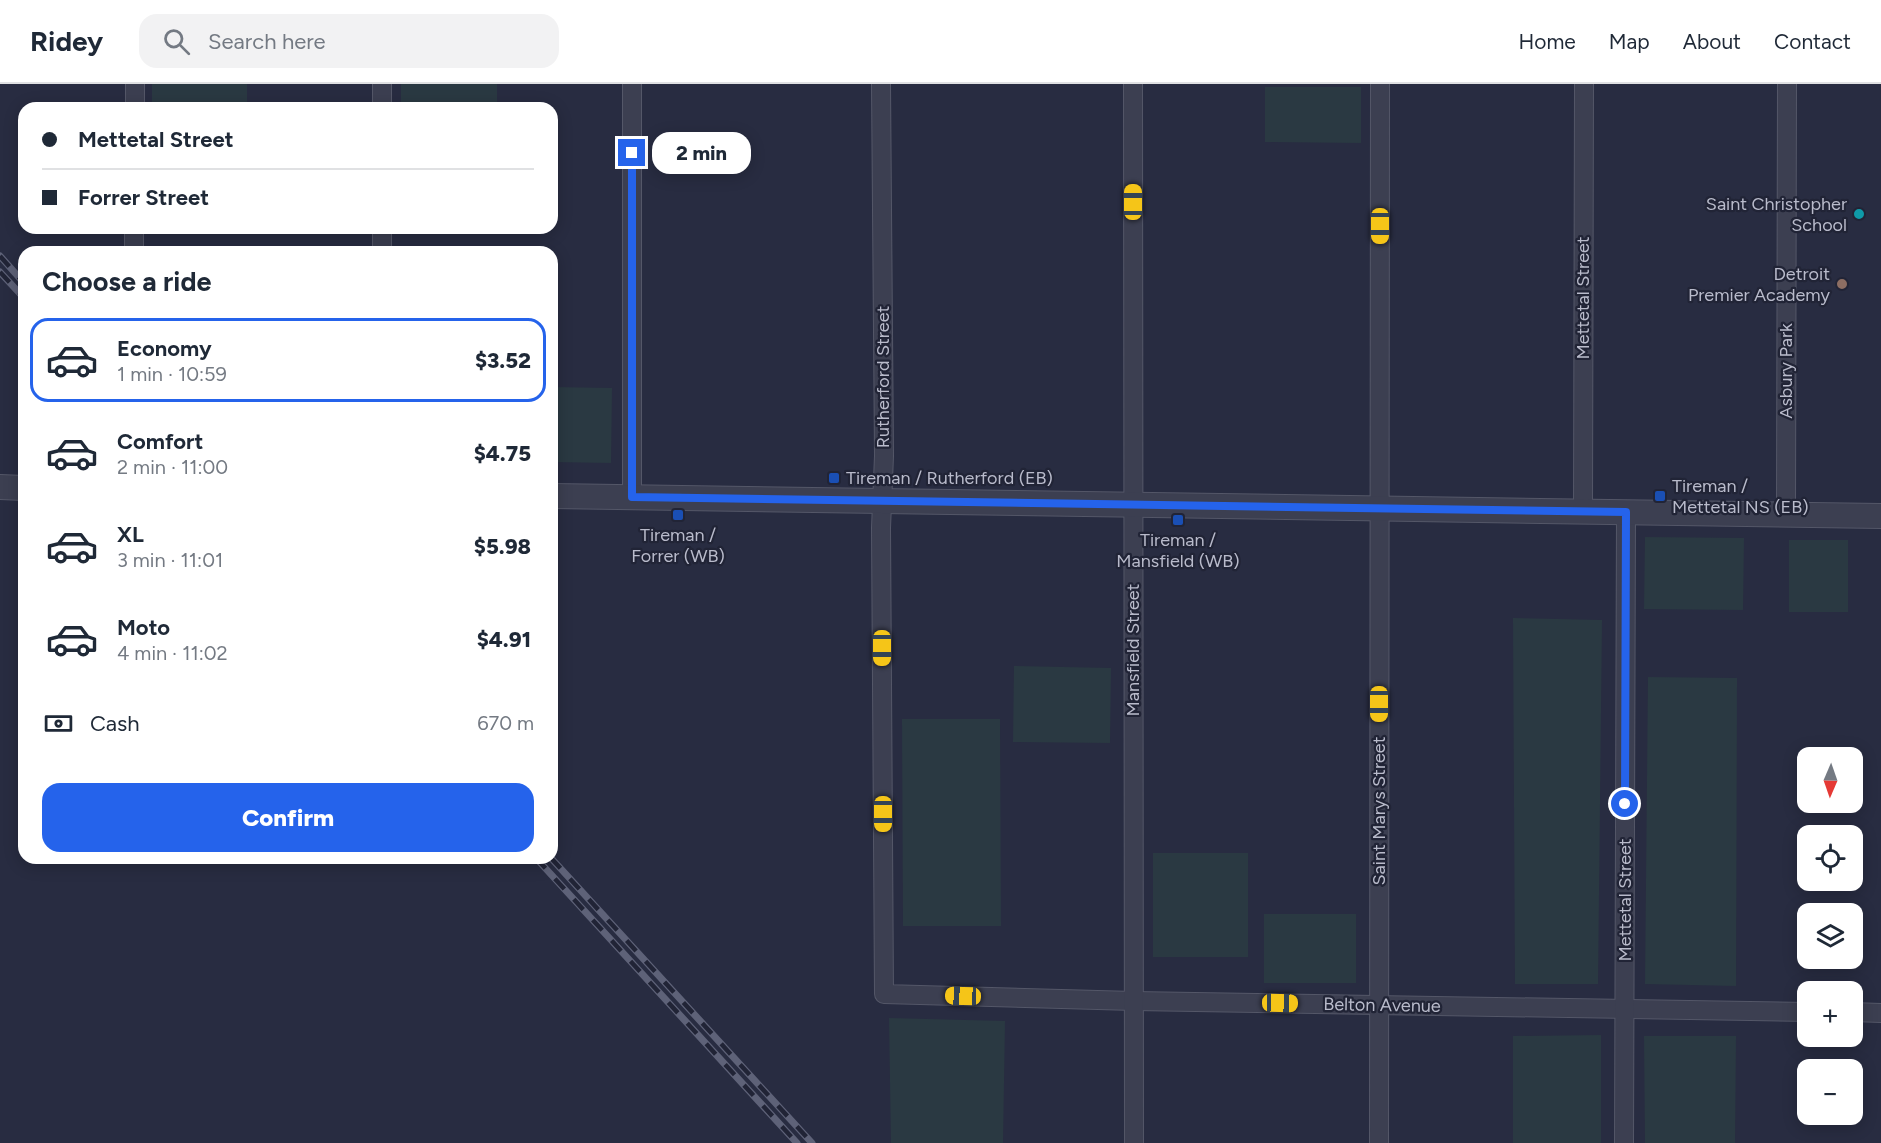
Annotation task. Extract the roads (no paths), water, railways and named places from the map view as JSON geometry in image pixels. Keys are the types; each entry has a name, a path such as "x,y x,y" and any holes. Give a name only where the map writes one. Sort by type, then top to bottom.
{"street":[{"path":"135,84 135,102"},
{"path":"382,84 382,102"},
{"path":"632,84 632,497"},
{"name":"Rutherford Street","path":"881,84 884,994"},
{"name":"Mansfield Street","path":"1133,84 1134,1143"},
{"name":"Saint Marys Street","path":"1379,1143 1380,84"},
{"name":"Mettetal Street","path":"1582,511 1584,84"},
{"name":"Asbury Park","path":"1786,84 1786,515"},
{"path":"0,487 18,488"},
{"path":"558,496 1881,516"},
{"name":"Mettetal Street","path":"1624,1143 1626,512"},
{"name":"Belton Avenue","path":"884,994 1797,1012"},
{"path":"1863,1012 1881,1013"}],"railway":[{"path":"0,256 18,276"},
{"path":"0,272 18,292"},
{"path":"541,864 797,1143"},
{"path":"556,864 812,1143"}],"place":[{"name":"Saint Christopher School","path":"1859,214"},
{"name":"Detroit Premier Academy","path":"1842,284"},
{"name":"Tireman / Rutherford (EB)","path":"834,478"},
{"name":"Tireman / Mettetal NS (EB)","path":"1660,496"},
{"name":"Tireman / Forrer (WB)","path":"678,515"},
{"name":"Tireman / Mansfield (WB)","path":"1178,520"}]}
